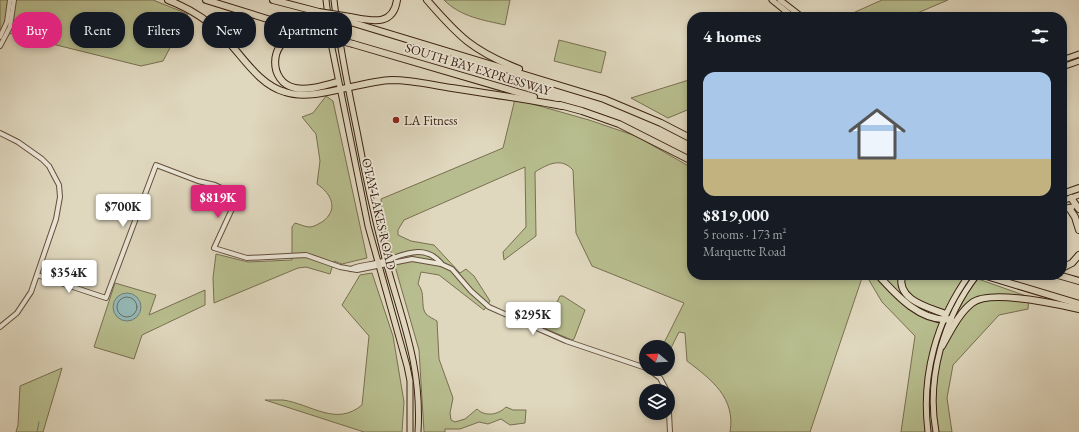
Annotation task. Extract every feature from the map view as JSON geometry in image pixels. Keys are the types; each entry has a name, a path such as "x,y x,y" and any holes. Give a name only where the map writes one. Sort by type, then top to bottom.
{"highway":[{"path":"168,0 190,10 210,23 264,80 277,89 290,94 306,96 348,86 381,81 404,81 562,106"},
{"path":"206,0 264,19"},
{"path":"273,0 319,12"},
{"path":"352,19 383,20 394,11 397,0"},
{"path":"427,0 454,31 474,48 496,60 548,81"},
{"name":"SOUTH BAY EXPRESSWAY","path":"352,20 548,81 618,105 687,137"},
{"name":"SOUTH BAY EXPRESSWAY","path":"352,45 588,113 625,127 687,158"},
{"path":"280,48 275,56 277,72 283,82 295,88 321,86 338,82"},
{"path":"1067,192 1079,188"},
{"path":"1070,198 1078,206"},
{"path":"1069,208 1075,217 1079,230"},
{"path":"1067,266 1072,263 1079,255"},
{"path":"1067,278 1079,281"},
{"path":"883,280 906,304 951,319"},
{"path":"902,280 902,287 907,295 944,317"},
{"path":"1001,280 1079,304"},
{"path":"942,346 960,318 972,303 978,300 996,297 1048,303 1079,309"}],"main road":[{"name":"OTAY LAKES ROAD","path":"326,0 338,82 368,226 407,366 411,405 410,432"},
{"name":"OTAY LAKES ROAD","path":"334,0 348,86 368,188 387,265 415,364 419,405 418,432"},
{"path":"772,0 781,3 794,12"},
{"path":"781,3 789,12"},
{"path":"1067,58 1079,54"},
{"path":"1067,65 1079,61"},
{"path":"1067,200 1079,195"},
{"path":"1069,208 1078,206"},
{"path":"928,432 926,404 929,368 944,317 965,280"},
{"path":"936,432 934,385 942,346 951,319 964,293 973,280"}],"street":[{"path":"0,37 7,22 10,0"},
{"path":"0,46 10,27 14,0"},
{"path":"0,133 18,142 42,159 49,166 59,185 60,207 31,292 24,305 13,317 0,326"},
{"path":"37,275 106,298 156,165 198,181 215,185 238,196 214,248 246,258 306,255 340,267 352,269 387,265 412,259 441,264 452,269 471,291 489,307 566,341 639,365"},
{"path":"378,265 386,259 405,254 426,253 435,256 441,264"},
{"path":"657,376 663,384"},
{"path":"669,420 670,432"}],"green space":[{"path":"0,0 153,0 183,12 133,12 133,48 170,48 163,61 141,66 62,46 62,12 12,12 12,34 0,31"},
{"path":"444,0 510,0 505,25 465,14"},
{"path":"882,0 948,0 920,12 855,12"},
{"path":"559,40 606,52 601,73 554,61"},
{"path":"687,81 687,110 668,118 631,98"},
{"path":"326,96 333,101 367,258 342,264 334,261 330,274 306,267 298,268 214,303 213,278 216,254 248,262 292,260 292,227 295,223 310,227 322,222 330,212 332,202 330,197 317,184 320,161 316,134 302,117 313,113"},
{"path":"515,99 589,120 636,136 687,165 687,280 861,280 810,432 730,432 731,420 729,409 720,390 713,382 687,361 685,333 679,332 675,340 666,340 684,303 592,266 576,233 573,170 564,164 554,163 535,172 536,236 504,260 503,252 526,227 525,167 404,220 398,230 398,235 411,241 434,245 460,273 466,269 474,276 490,301 484,310 439,275 421,272 418,284 422,292 423,308 426,314 437,321 439,359 453,398 450,413 451,420 455,422 465,419 477,409 480,412 488,414 499,412 506,407 513,410 526,410 525,423 510,425 501,419 488,424 479,422 460,429 445,429 445,432 424,432 419,350 384,228 381,199 503,148"},
{"path":"372,273 393,336 404,402 402,432 364,432 265,400 283,400 293,402 333,414 343,414 362,405 369,336 342,305 360,275"},
{"path":"869,280 981,280 1029,297 1028,309 999,315 953,365 947,398 952,432 901,432 915,336 882,302"},
{"path":"115,283 156,295 149,315 205,290 205,305 142,335 134,359 94,347"},
{"path":"560,296 563,296 585,310 574,339 572,340 546,329 545,327"},
{"path":"62,368 43,432 16,432 18,425 20,386"}],"water":[{"path":"127,293 137,297 141,307 137,317 127,321 117,317 113,307 117,297"}],"waterway":[{"path":"37,432 39,422"}],"place":[{"name":"LA Fitness","path":"396,120"}]}
